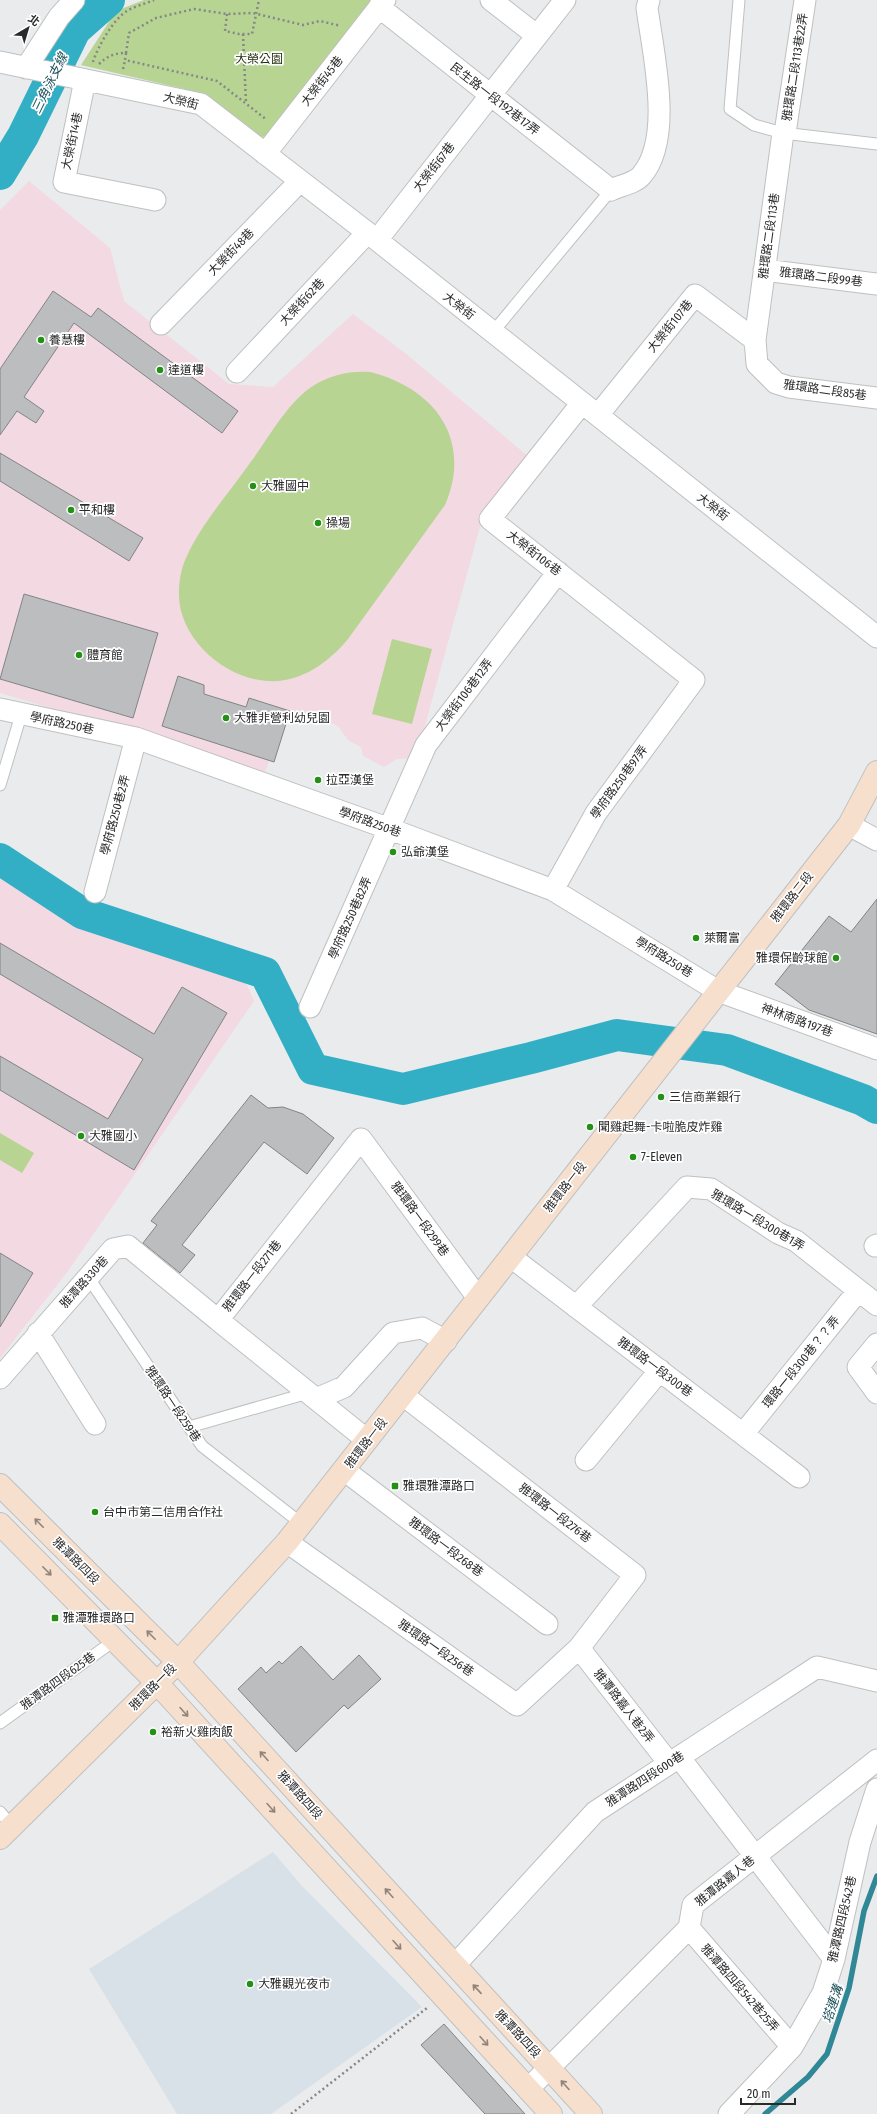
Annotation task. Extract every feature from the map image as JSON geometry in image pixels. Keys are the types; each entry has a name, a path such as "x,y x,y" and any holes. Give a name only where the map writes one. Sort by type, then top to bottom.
{"street":[{"path":"30,68 59,17 74,0"},
{"path":"491,0 536,35"},
{"name":"大榮街67巷","path":"372,236 490,95 565,0"},
{"path":"611,190 641,177 653,156 659,117 659,83 647,8 649,0"},
{"name":"雅環路二段113巷22弄","path":"784,133 805,0"},
{"name":"民生路一段192巷17弄","path":"377,10 490,95 611,190"},
{"name":"大榮街45巷","path":"265,154 377,10"},
{"name":"大榮街","path":"0,62 201,104 372,236 877,637"},
{"name":"大榮街14巷","path":"81,79 64,182 155,200"},
{"name":"雅環路二段113巷","path":"755,340 784,133"},
{"name":"大榮街48巷","path":"162,324 300,181"},
{"name":"大榮街62巷","path":"237,372 372,236"},
{"name":"雅環路二段99巷","path":"764,270 877,284"},
{"name":"大榮街107巷","path":"590,409 695,294 755,340"},
{"name":"雅環路二段85巷","path":"755,340 757,364 776,383 789,387 877,398"},
{"name":"大榮街106巷","path":"590,409 490,519 694,680"},
{"name":"大榮街106巷12弄","path":"390,829 426,745 558,572"},
{"name":"學府路250巷97弄","path":"553,890 596,813 694,680"},
{"name":"學府路250巷","path":"0,709 21,715 136,738 390,829 553,890 718,991"},
{"name":"學府路250巷2弄","path":"95,892 136,738"},
{"name":"雅環路二段","path":"697,1017 849,825 877,772"},
{"path":"849,825 877,840"},
{"name":"學府路250巷82弄","path":"310,1006 390,829"},
{"name":"神林南路197巷","path":"718,991 877,1049"},
{"name":"雅環路一段","path":"4,1826 178,1662 287,1542 446,1341 697,1017"},
{"name":"雅環路一段299巷","path":"361,1139 478,1298"},
{"name":"雅環路一段271巷","path":"361,1139 218,1320 367,1440"},
{"name":"雅環路一段300巷1弄","path":"576,1307 687,1187 712,1189 778,1233 796,1241 877,1306"},
{"name":"雅潭路330巷","path":"0,1378 113,1249 128,1246 218,1320"},
{"name":"雅環路一段300巷","path":"510,1257 800,1476"},
{"name":"環路一段300巷？？弄","path":"743,1434 858,1291"},
{"path":"312,1396 344,1387 393,1333 422,1328 446,1341"},
{"path":"38,1333 95,1424"},
{"path":"877,1344 858,1367 877,1393"},
{"path":"586,1460 660,1370"},
{"name":"雅環路一段276巷","path":"403,1395 635,1575 579,1648"},
{"name":"雅環路一段268巷","path":"344,1470 547,1624"},
{"name":"雅潭路四段","path":"0,1485 178,1662 591,2114"},
{"path":"0,1524 157,1683 551,2114"},
{"name":"雅環路一段256巷","path":"287,1542 517,1705 579,1648"},
{"name":"雅潭路嘉人巷2弄","path":"579,1648 755,1856 834,1959"},
{"name":"雅潭路四段600巷","path":"455,1965 595,1812 816,1667 877,1681"},
{"name":"雅潭路嘉人巷","path":"689,1928 693,1905 877,1760"},
{"name":"雅潭路四段542巷","path":"729,2114 792,2047 823,1993 834,1959 860,1842 877,1789"},
{"path":"528,2089 689,1928"},
{"name":"雅潭路四段542巷25弄","path":"689,1928 792,2047"}],"lane":[{"path":"739,0 730,109 754,125 784,133 877,144"},
{"path":"493,332 611,190"},
{"path":"0,785 21,715"},
{"name":"雅環路一段259巷","path":"88,1277 202,1446 302,1524"},
{"path":"189,1427 312,1396"},
{"name":"雅潭路四段625巷","path":"0,1723 115,1640"}],"path":[{"path":"126,53 116,53 104,58 99,64 93,64 97,50 105,35 126,11 154,0"},
{"path":"227,14 225,31 252,34 258,0"},
{"path":"271,123 217,81 125,60 129,32 156,18 194,9 227,14 256,14 303,25 320,21 343,27"},
{"path":"340,33 352,17 360,18 377,10"},
{"path":"243,34 246,103"},
{"path":"291,2114 444,1996"}],"shaded area":[{"name":"大雅國中","path":"29,181 110,248 124,301 229,384 273,387 353,314 405,353 529,457 483,516 416,758 397,759 384,767 363,756 361,747 348,740 338,726 327,721 319,723 289,709 265,772 0,693 0,210"},
{"name":"大雅國小","path":"0,871 74,917 137,944 243,976 254,1001 68,1271 0,1358"},
{"name":"大雅觀光夜市","path":"273,1852 303,1887 422,2007 271,2114 177,2114 89,1969"}],"green space":[{"name":"大榮公園","path":"144,0 380,0 276,135 261,137 206,94 81,65 116,11"},
{"path":"370,372 393,380 413,390 430,404 442,420 451,439 454,459 452,481 445,505 348,639 332,656 302,675 280,681 268,681 236,673 207,653 195,640 186,625 181,610 179,584 186,558 207,521 285,413 301,395 310,388 332,377 346,373"},
{"path":"392,639 432,649 412,724 372,714"},
{"path":"0,1133 34,1153 22,1173 0,1160"}],"building":[{"path":"53,291 91,317 98,308 238,411 222,433 74,323 24,397 44,411 36,423 17,411 0,435 0,369"},
{"name":"平和樓","path":"0,453 143,538 129,561 0,481"},
{"name":"體育館","path":"24,594 158,633 133,718 0,679"},
{"name":"大雅非營利幼兒園","path":"178,676 204,685 204,694 246,707 249,698 290,711 274,762 162,726"},
{"name":"雅環保齡球館","path":"877,899 877,1034 809,1010 775,984 829,916 851,932"},
{"path":"0,943 154,1034 182,987 227,1013 134,1170 0,1090 0,1056 108,1119 143,1059 0,974"},
{"path":"251,1095 268,1108 283,1107 303,1114 334,1138 307,1174 264,1142 182,1245 195,1255 180,1273 143,1243 157,1225 151,1221"},
{"path":"0,1253 33,1273 0,1327"},
{"path":"301,1646 333,1680 359,1655 381,1679 348,1709 344,1705 296,1752 238,1689 261,1667 266,1673 279,1661 282,1664"},
{"path":"444,2024 525,2114 485,2114 421,2045"}],"waterway":[{"name":"三角泳支線","path":"0,174 23,136 75,30 109,0"},
{"path":"0,859 82,913 265,973 313,1069 403,1089 531,1058 617,1035 727,1050 863,1100 877,1108"},
{"name":"塔連溝","path":"765,2114 808,2077 827,2054 849,1988 864,1911 877,1876"}],"place":[{"name":"養慧樓","path":"41,340"},
{"name":"達道樓","path":"160,370"},
{"name":"大雅國中","path":"253,486"},
{"name":"平和樓","path":"71,510"},
{"name":"操場","path":"318,523"},
{"name":"體育館","path":"79,655"},
{"name":"大雅非營利幼兒園","path":"226,718"},
{"name":"拉亞漢堡","path":"318,780"},
{"name":"弘爺漢堡","path":"393,852"},
{"name":"萊爾富","path":"696,938"},
{"name":"雅環保齡球館","path":"836,958"},
{"name":"三信商業銀行","path":"661,1097"},
{"name":"聞雞起舞-卡啦脆皮炸雞","path":"590,1127"},
{"name":"大雅國小","path":"81,1136"},
{"name":"7-Eleven","path":"633,1157"},
{"name":"雅環雅潭路口","path":"395,1486"},
{"name":"台中市第二信用合作社","path":"95,1512"},
{"name":"雅潭雅環路口","path":"55,1618"},
{"name":"裕新火雞肉飯","path":"153,1732"},
{"name":"大雅觀光夜市","path":"250,1984"}]}
